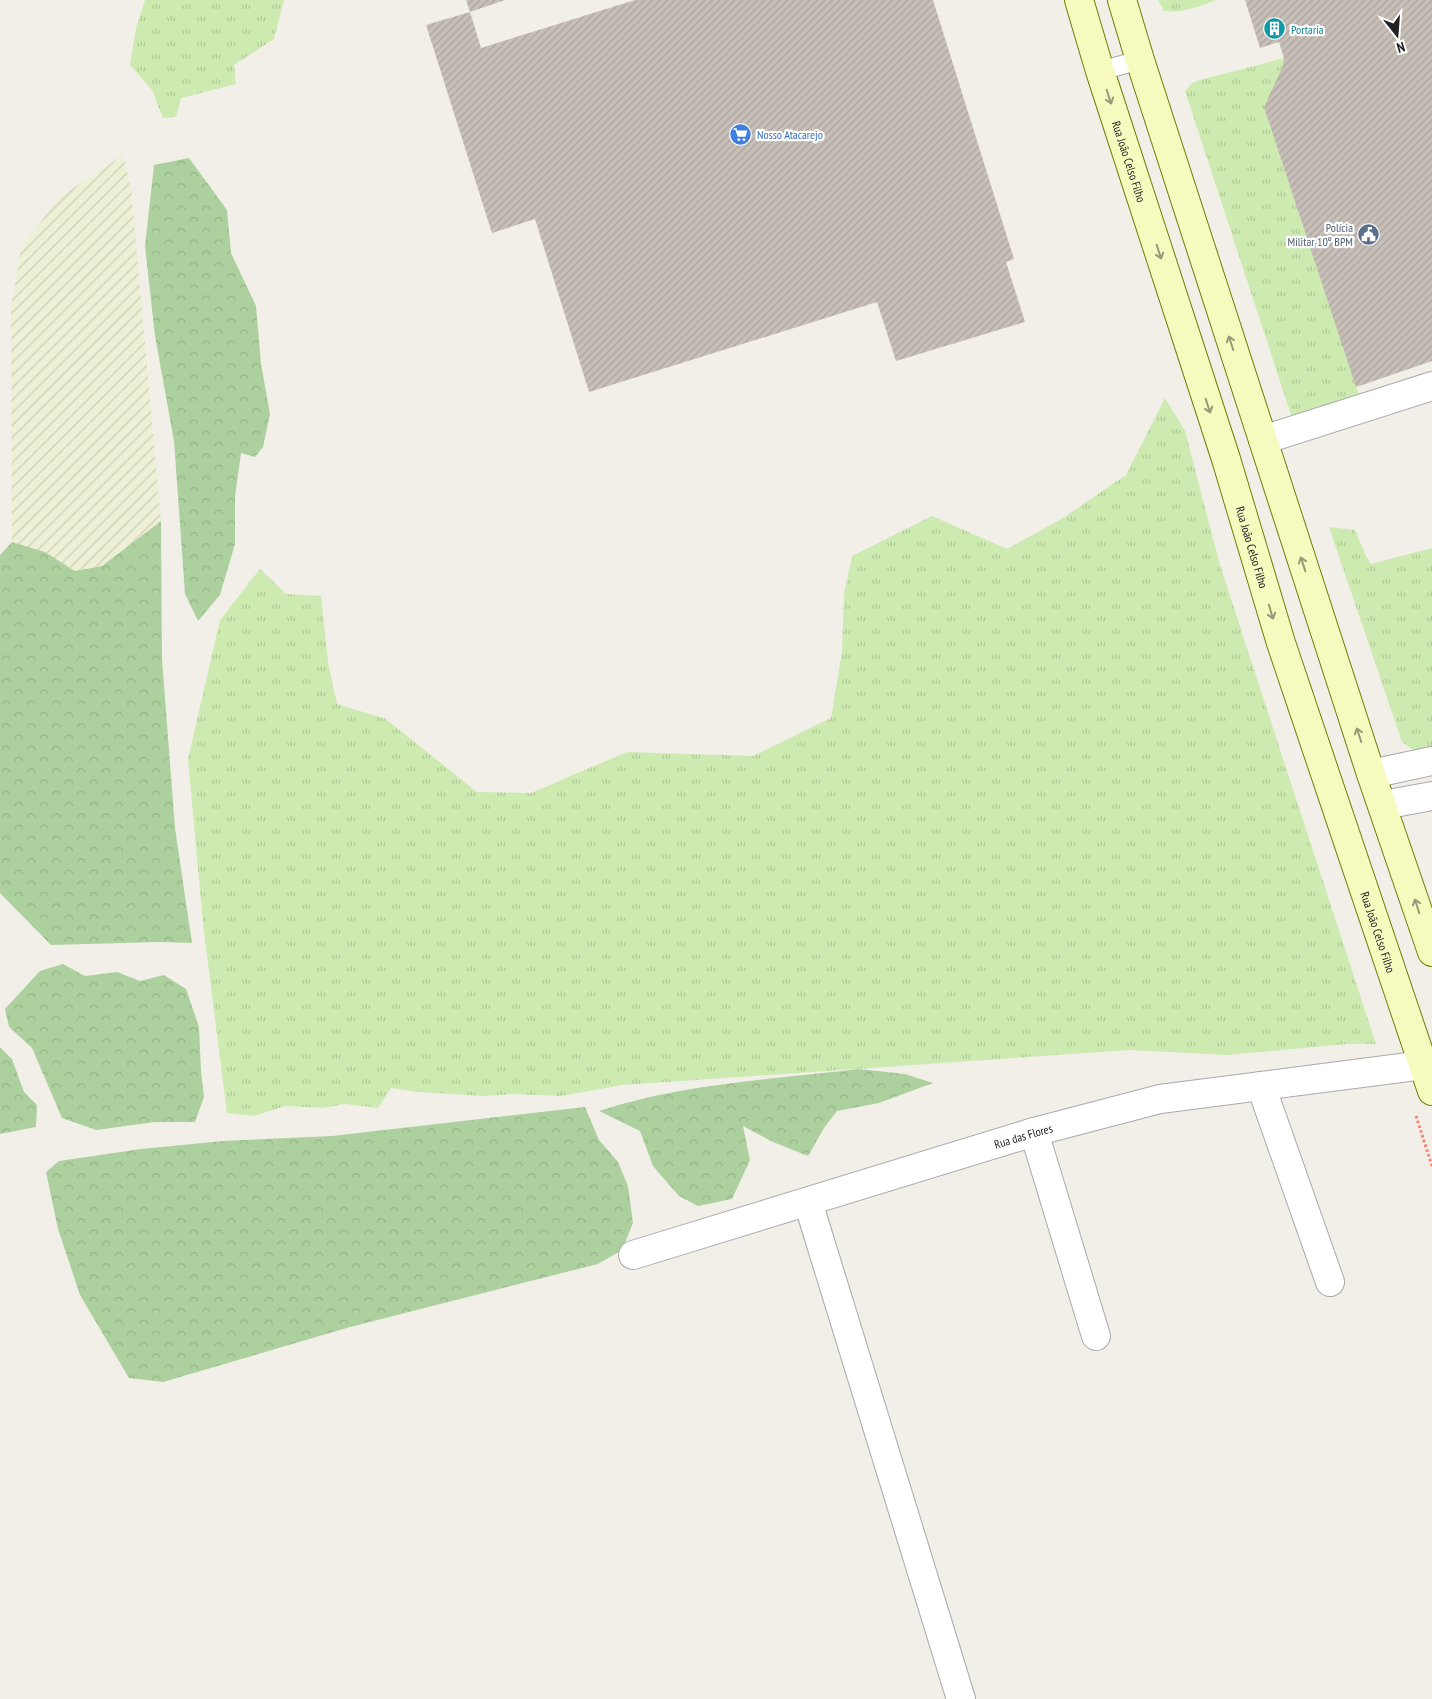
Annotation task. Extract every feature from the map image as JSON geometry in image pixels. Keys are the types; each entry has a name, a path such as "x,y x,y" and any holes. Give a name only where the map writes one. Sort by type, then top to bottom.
{"main road":[{"name":"Rua João Celso Filho","path":"1080,0 1100,70 1226,459 1281,644 1428,1078"},
{"path":"1122,0 1371,774 1432,952"}],"street":[{"path":"1263,440 1432,386"},
{"path":"1371,774 1432,761"},
{"path":"1383,805 1432,796"},
{"name":"Rua das Flores","path":"634,1255 1034,1132 1160,1099 1261,1086 1428,1078"},
{"path":"1261,1086 1330,1282"},
{"path":"1034,1132 1096,1336"},
{"path":"808,1202 961,1699"}],"lane":[{"path":"1100,70 1140,60"}],"green space":[{"path":"145,0 284,0 274,39 234,65 236,84 181,98 176,117 163,118 152,90 130,65 136,28"},
{"path":"1158,0 1216,0 1190,9 1164,11"},
{"name":"Polícia Militar 10º BPM","path":"1432,14 1432,361 1356,387 1362,399 1293,421 1185,91 1192,83 1200,80 1284,58"},
{"path":"123,155 131,189 161,521 102,566 75,571 45,552 12,542 11,308 21,248 60,197"},
{"path":"189,158 227,210 231,253 256,306 261,364 270,414 263,447 255,457 241,453 235,496 235,544 220,595 198,621 185,594 174,441 155,336 145,246 154,165"},
{"path":"1165,398 1185,431 1220,565 1376,1044 1347,1044 1227,1055 1130,1050 623,1085 560,1096 513,1094 485,1096 418,1092 391,1088 378,1108 345,1104 323,1108 285,1106 254,1116 227,1113 203,924 188,759 220,620 260,569 286,594 321,596 328,662 337,704 386,719 477,792 531,793 627,752 753,756 831,718 842,652 844,594 852,556 932,516 1007,549 1063,518 1126,475"},
{"path":"161,521 162,659 175,828 192,943 51,945 0,893 0,555 12,542 45,552 75,571 102,566"},
{"path":"1329,527 1355,530 1371,564 1432,548 1432,748 1413,750 1402,742"},
{"path":"63,964 85,976 117,972 140,981 164,975 186,989 199,1027 204,1097 195,1122 155,1122 96,1130 62,1118 32,1048 9,1027 5,1009 40,971"},
{"path":"0,1047 12,1059 24,1092 37,1105 36,1127 0,1134"},
{"path":"859,1069 905,1074 933,1083 879,1103 837,1111 824,1128 808,1156 773,1142 743,1126 750,1160 732,1199 698,1206 679,1196 653,1166 640,1131 599,1111 662,1094 694,1088"},
{"path":"585,1107 599,1140 618,1162 628,1186 633,1223 622,1250 598,1264 350,1327 163,1382 129,1378 80,1295 58,1229 46,1172 59,1161 141,1149 223,1141 332,1136"}],"building":[{"path":"466,0 505,0 470,12"},
{"name":"Nosso Atacarejo","path":"635,0 933,0 1014,259 1006,262 1025,322 896,361 877,302 589,392 535,219 492,233 426,25 470,12 481,48"},
{"name":"Polícia Militar 10º BPM","path":"1245,0 1432,0 1432,361 1356,387 1264,107 1283,66 1284,58 1279,42 1260,48"}],"place":[{"name":"Portaria","path":"1275,29"},
{"name":"Nosso Atacarejo","path":"741,134"},
{"name":"Polícia Militar 10º BPM","path":"1369,234"}]}
